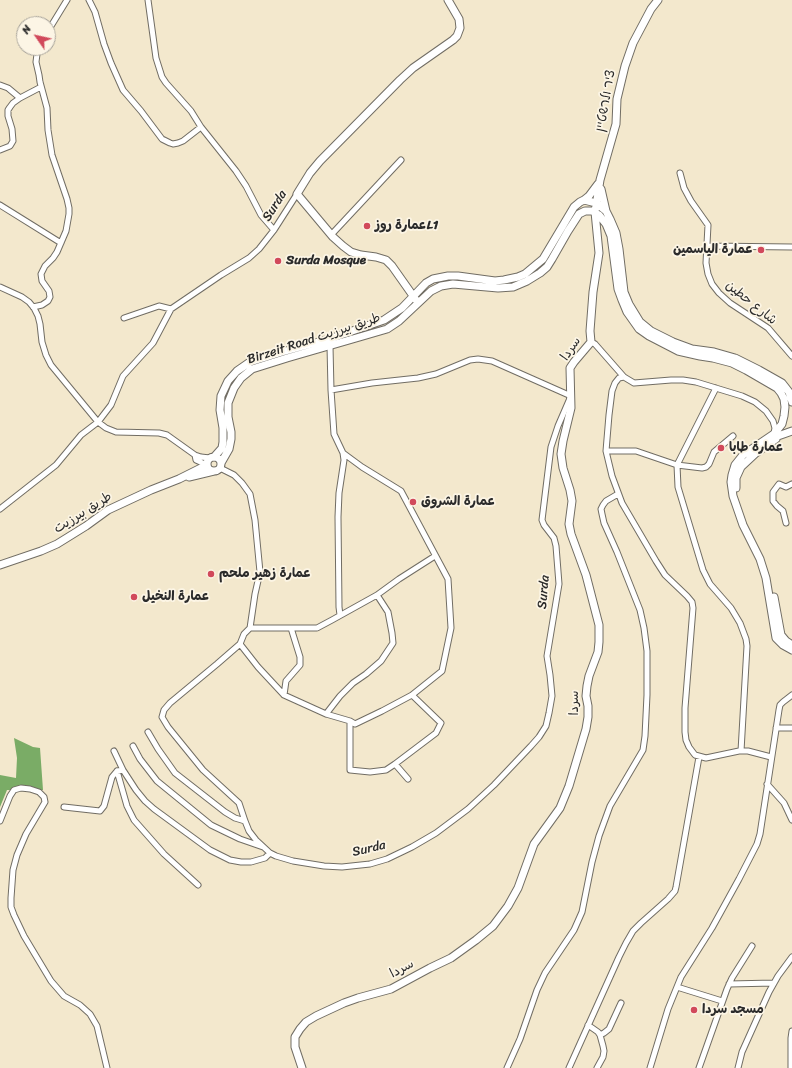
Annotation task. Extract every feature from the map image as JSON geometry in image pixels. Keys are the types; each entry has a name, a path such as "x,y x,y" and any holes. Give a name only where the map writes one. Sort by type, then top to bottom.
{"main road":[{"name":"Surda","path":"297,194 310,173 320,161 400,80 413,68 457,36 460,28 459,19 448,0"},
{"name":"ציר ולרשטיין","path":"595,212 600,180 616,124 617,99 625,66 633,43 651,9 658,0"},
{"path":"600,180 606,211 616,233 624,292 629,304 640,322 650,331 683,347 714,352 735,358 759,370 782,384 789,392 792,402"},
{"name":"Birzeit Road طريق بيرزيت","path":"218,467 229,449 231,439 228,403 234,388 241,378 252,370 330,343 384,320 402,308 426,283 433,279 458,276 495,281 518,277 525,274 547,254 562,225 574,207 590,196 600,180"},
{"path":"297,194 331,235 351,252 386,260 392,266 418,303"},
{"path":"584,200 596,203 606,211"},
{"name":"Birzeit Road طريق بيرزيت","path":"210,460 222,448 223,428 220,410 221,396 228,381 237,371 250,362 282,352 330,343 387,329 399,321 431,291 441,286 453,284 498,288 513,287 527,281 547,267 579,214 588,210 595,212"},
{"path":"595,212 606,224 611,241 618,289 627,312 639,329 678,351 732,363 777,388 784,399 785,412 782,424 774,434"},
{"name":"سردا","path":"302,1068 295,1047 295,1037 306,1022 344,1003 391,989 451,958 493,926 508,906 518,888 534,844 560,808 569,786 586,729 588,717 586,696 587,686 598,652 599,642 599,624 586,575 571,534 569,524 572,501 563,468 561,454 571,408 570,368 591,342 590,331 593,292 599,253 595,212"},
{"path":"406,285 414,288 426,283"},
{"path":"402,308 406,300 406,285"},
{"path":"774,434 778,436 792,431"},
{"path":"774,434 776,439 756,453 741,467 737,474 736,488 745,524 760,559 766,578 776,638 783,645 792,650"},
{"path":"179,480 210,460 219,459 218,467"},
{"path":"210,460 210,469 218,467"},
{"path":"179,480 218,467"},
{"name":"طريق بيرزيت","path":"0,565 41,552 81,530 108,510 151,490 179,480"},
{"path":"745,524 767,567 774,593 781,635 792,645"}],"street":[{"path":"56,18 67,0"},
{"path":"89,0 95,12 111,63 123,90 162,139 170,143 178,143 183,141 201,127"},
{"path":"148,0 156,58 162,76 166,83 191,111 201,127 236,171 246,186 261,215 274,230"},
{"path":"33,307 46,303 50,297 49,291 42,281 41,274 45,266 53,258 60,243 67,225 69,214 69,208 52,155 48,130 47,108 36,62 37,56"},
{"path":"0,85 8,88 20,98"},
{"path":"0,150 10,146 13,141 13,133 8,110 13,103 20,98 41,87"},
{"path":"331,235 401,160"},
{"name":"شارع حطين","path":"680,173 684,188 691,201 708,225 706,263 712,284 719,293 730,302 768,328 792,356"},
{"name":"Surda","path":"0,509 56,465 81,435 98,422 111,405 123,376 153,343 171,309 249,258 259,249 274,230 297,194"},
{"path":"0,205 60,243"},
{"path":"708,246 792,247"},
{"path":"0,287 22,297 33,307 38,316 42,342 46,355 52,365 98,422 106,428 116,432 167,435 196,457 210,460"},
{"path":"124,318 159,306 171,309"},
{"path":"591,342 595,344 624,377 634,383 671,380 696,382 742,396 754,402 766,411 773,421 775,428 774,434"},
{"path":"330,343 334,434 343,453 344,460 339,492 338,517 340,615"},
{"path":"331,390 418,378 436,374 470,360 478,359 492,361 571,396"},
{"path":"624,377 619,378 612,391 608,415 606,451 608,463 622,503 656,561 666,575 692,602 693,608 685,708 686,740 695,755 699,757 706,758 741,751 748,751 771,757"},
{"path":"716,388 677,465 678,487 703,570 710,584 731,608 740,623 746,639 747,646 741,751"},
{"name":"Surda","path":"218,467 234,475 250,494 255,520 260,572 250,628 244,634 240,644 170,703 164,710 162,717 168,727 203,770 238,803 245,821 253,835 270,853 292,861 324,866 342,867 370,864 387,859 412,848 436,833 468,809 494,785 539,737 546,726 552,696 547,656 559,584 554,538 542,520 548,467 552,447 558,426 571,396"},
{"path":"606,451 636,451 677,465 702,468 709,464 714,452 733,436"},
{"path":"240,644 258,667 284,695 326,714 350,721 354,724 412,695 442,671 451,628 448,579 401,491 362,467 343,453"},
{"path":"193,472 196,467 196,457"},
{"path":"786,523 784,511 773,501 773,492 779,484 786,487 792,484"},
{"path":"507,1068 520,1038 531,1004 545,972 574,930 582,912 592,862 599,836 610,806 643,750 647,688 647,651 644,628 640,610 604,523 601,509 602,504 618,494"},
{"path":"250,628 317,628 377,595 436,556"},
{"path":"326,714 340,696 353,683 381,661 393,643 388,612 377,595"},
{"path":"284,695 286,681 300,665 300,657 291,628"},
{"path":"350,721 350,770 370,772 386,770 436,733 441,723 412,695"},
{"path":"650,1068 668,1009 681,977 712,928 757,844 760,834 780,705 792,695"},
{"path":"776,728 792,728"},
{"path":"148,732 175,773 225,812 235,818 245,821"},
{"path":"133,746 140,760 157,781 211,825 240,840 264,848"},
{"path":"114,751 122,770 136,790 154,809 210,850 230,860 241,862 251,862 265,858 270,853"},
{"path":"569,1068 619,957 633,931 675,891 699,757"},
{"path":"395,764 408,779"},
{"path":"64,806 100,811 104,806 112,777 117,771 122,770"},
{"path":"117,771 120,786 134,820 164,854 198,885"},
{"path":"767,784 784,803 792,820"},
{"path":"0,822 10,796 14,790 21,788 30,789 39,792 44,797 45,802 26,834 16,855 13,870 11,907 24,936 51,981 64,996 80,1005 90,1014 97,1026 107,1068"},
{"path":"699,1068 729,984 752,946"},
{"path":"738,1068 744,1046 769,992 778,976 792,957"},
{"path":"729,984 774,983"},
{"path":"677,987 722,1001"},
{"path":"600,1035 609,1029 620,1003"},
{"path":"588,1025 600,1035 604,1051 603,1057 597,1068"},
{"path":"791,1068 792,1032"}],"green space":[{"path":"14,738 33,747 40,748 43,790 7,790 0,807 0,775 16,778 17,758"}],"place":[{"name":"عمارة روزL1","path":"367,226"},
{"name":"عمارة الياسمين","path":"761,250"},
{"name":"Surda Mosque","path":"278,261"},
{"name":"عمارة طابا","path":"721,448"},
{"name":"عمارة الشروق","path":"413,502"},
{"name":"عمارة زهير ملحم","path":"211,574"},
{"name":"عمارة النخيل","path":"134,597"},
{"name":"مسجد سردا","path":"694,1010"}]}
